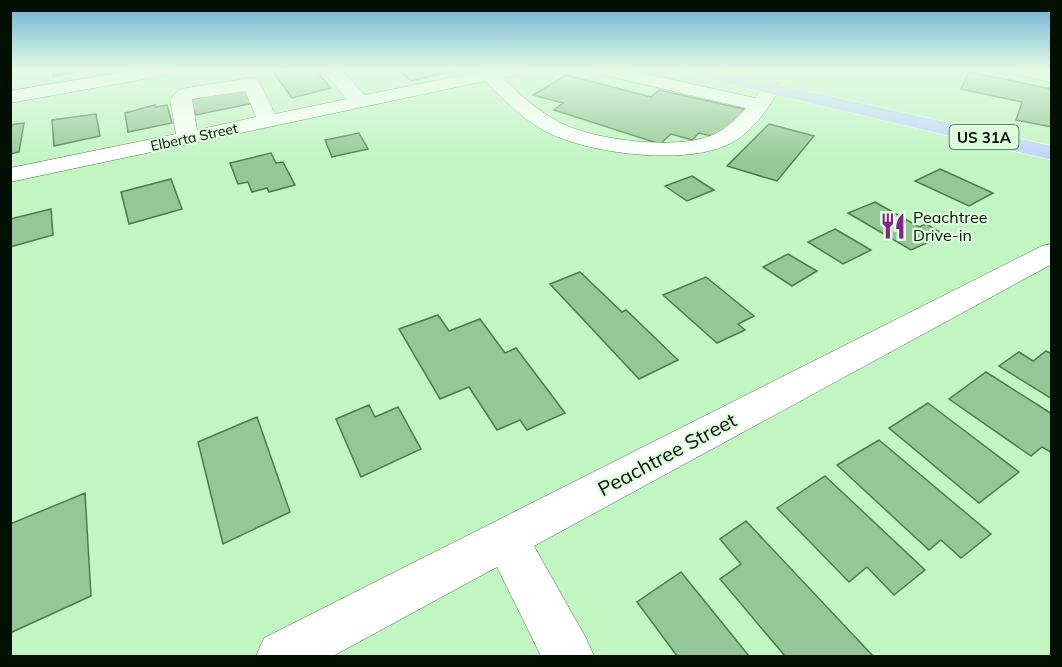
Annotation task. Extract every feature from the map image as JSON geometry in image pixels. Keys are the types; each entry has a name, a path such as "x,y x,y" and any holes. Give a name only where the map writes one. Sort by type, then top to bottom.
{"main road":[{"name":"US 31A","path":"821,100 1052,153"}],"street":[{"path":"180,100 188,138"},
{"path":"258,100 268,121"},
{"path":"278,100 290,116"},
{"name":"Elberta Street","path":"10,175 369,100"},
{"path":"515,100 556,129 597,145 640,148 723,139 750,119 761,100"},
{"name":"Peachtree Street","path":"282,657 1052,252"},
{"path":"506,539 568,657"}],"building":[{"path":"189,100 252,100 254,103 196,115"},
{"path":"552,100 704,100 748,110 720,138 699,133 692,140 671,134 660,144 554,110 563,103"},
{"path":"1013,100 1052,100 1052,127 1016,120 1022,102"},
{"path":"155,105 156,107 167,105 172,123 128,132 125,113"},
{"path":"96,114 100,136 54,146 52,120"},
{"path":"24,123 19,152 10,154 10,125"},
{"path":"769,124 814,136 777,181 727,166"},
{"path":"359,133 368,149 332,157 325,140"},
{"path":"271,153 276,163 283,162 295,185 269,192 267,188 252,192 248,182 238,184 230,163"},
{"path":"940,169 993,193 969,206 915,181"},
{"path":"692,176 714,190 687,201 665,186"},
{"path":"171,179 182,209 129,224 121,192"},
{"name":"Peachtree Drive-in","path":"875,202 919,227 926,224 945,235 911,250 848,213"},
{"path":"51,209 53,235 10,247 10,219"},
{"path":"835,229 871,250 843,264 808,242"},
{"path":"788,254 817,271 792,286 763,267"},
{"path":"580,272 622,312 626,310 678,360 639,379 550,284"},
{"path":"706,277 754,316 738,324 745,330 717,343 663,295"},
{"path":"438,315 449,331 480,319 505,353 516,348 565,413 527,430 520,420 497,430 469,387 440,399 399,329"},
{"path":"1046,351 1052,354 1052,399 999,366 1019,352 1033,361"},
{"path":"986,372 1052,414 1052,453 1042,447 1031,456 949,399"},
{"path":"928,403 1019,472 979,503 889,428"},
{"path":"369,405 375,417 398,407 421,449 361,477 336,419"},
{"path":"257,417 290,512 223,544 198,442"},
{"path":"879,440 991,534 961,558 941,540 929,550 837,465"},
{"path":"825,476 925,570 894,595 867,567 849,582 777,508"},
{"path":"85,493 91,596 10,633 10,524"},
{"path":"746,521 873,656 785,656 720,579 741,564 720,539"},
{"path":"681,572 749,656 677,656 637,602"}],"place":[{"name":"Peachtree Drive-in","path":"893,226"}]}
